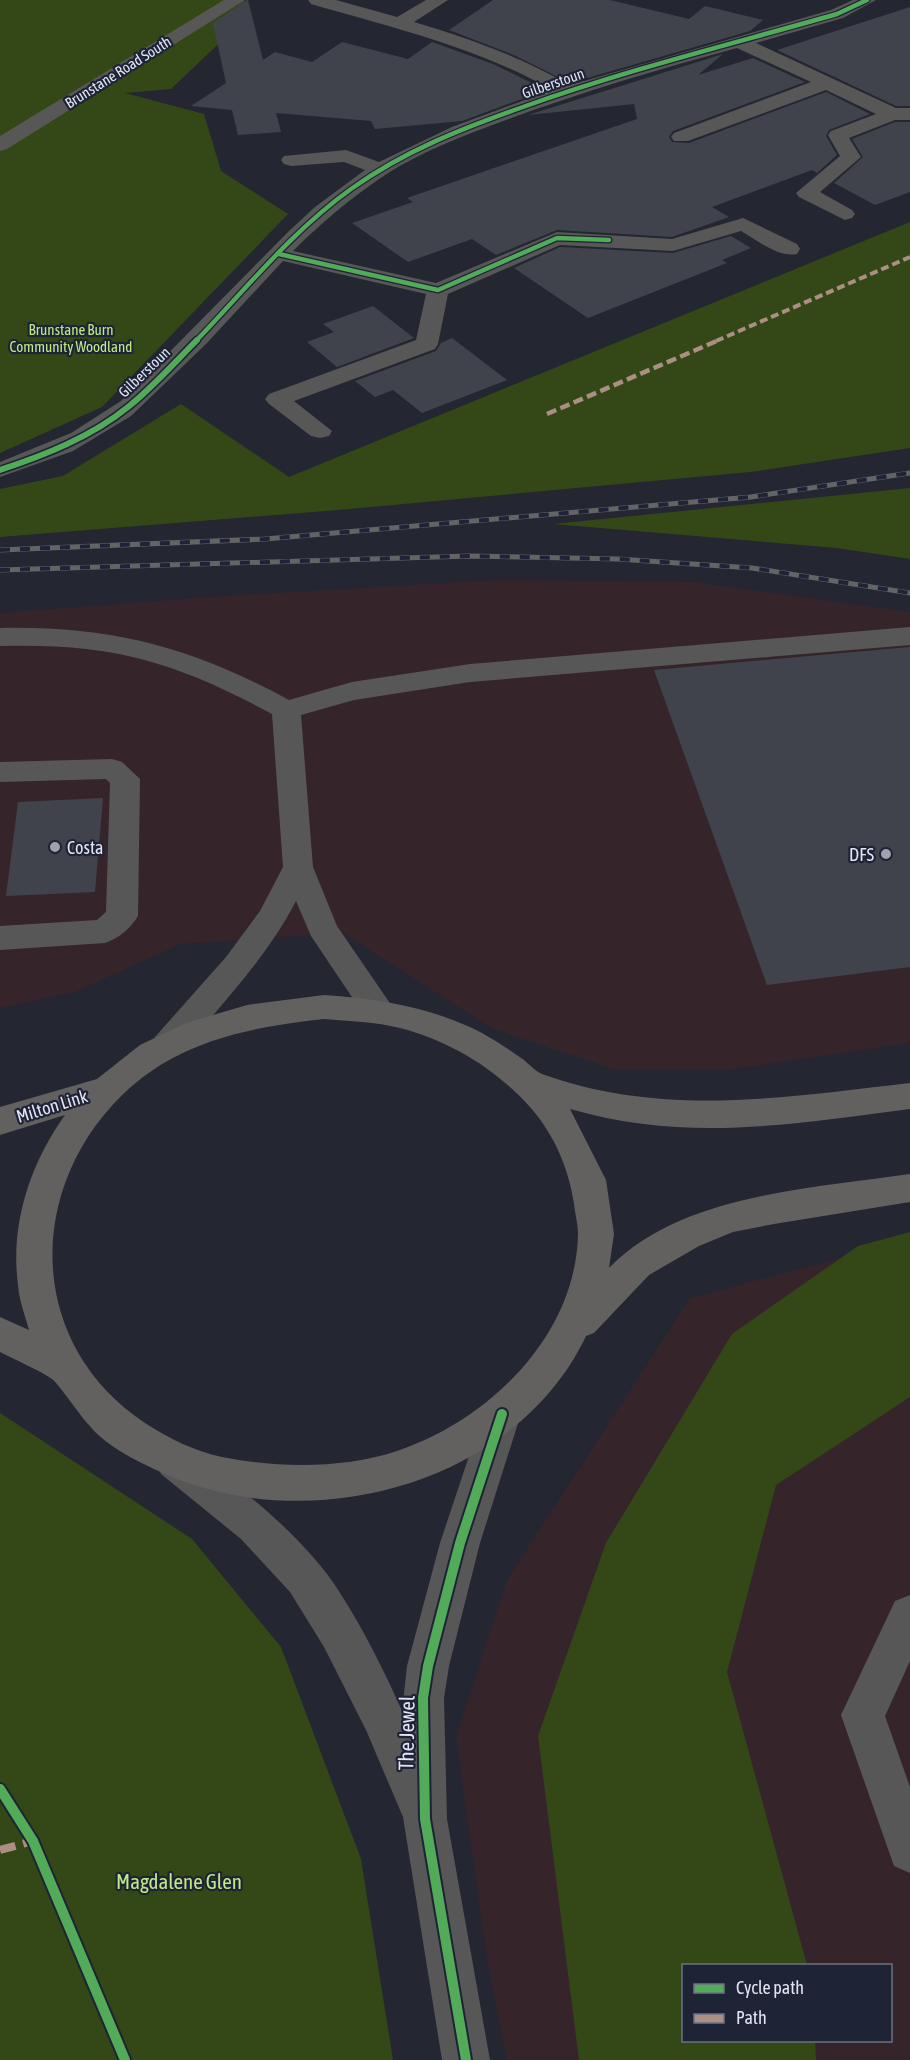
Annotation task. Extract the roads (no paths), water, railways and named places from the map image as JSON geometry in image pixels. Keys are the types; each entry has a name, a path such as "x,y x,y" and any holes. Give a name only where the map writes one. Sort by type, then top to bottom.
{"main road":[{"path":"324,1007 380,1012 449,1031 499,1059 530,1084 552,1108 575,1144 589,1178 596,1228 592,1276 571,1333 555,1359 533,1385 502,1414 449,1448 402,1468 349,1480 305,1484 233,1478 173,1459 127,1434 84,1398 59,1365 40,1328 29,1290 27,1253 32,1209 51,1161 76,1122 105,1091 132,1068 167,1047 212,1027 267,1012 324,1007"},
{"path":"530,1084 572,1098 615,1108 658,1114 708,1116 910,1096"},
{"name":"Milton Link","path":"0,1121 105,1091"},
{"path":"571,1333 636,1264 686,1235 730,1218 910,1188"},
{"path":"0,1333 59,1365"}],"street":[{"name":"Brunstane Road South","path":"0,144 236,0"},
{"path":"317,0 470,44 528,69 567,91"},
{"path":"399,24 439,0"},
{"name":"Gilberstoun","path":"0,470 34,460 80,439 125,409 211,326 279,254 339,198 380,170 459,130 567,91 837,14 867,0"},
{"path":"331,26 355,11"},
{"path":"740,42 827,83 902,114"},
{"path":"681,137 827,83"},
{"path":"845,214 806,193 851,157 838,135 902,114"},
{"path":"291,160 346,156 380,170"},
{"path":"279,254 438,290 557,238 673,245 743,224 789,249"},
{"path":"320,431 277,399 427,344 438,290"},
{"path":"0,637 48,635 137,646 208,670 286,710 352,691 470,673 910,636"},
{"path":"286,710 298,867 322,928 343,962 380,1012"},
{"path":"0,772 112,769 125,779 122,916 105,931 0,938"},
{"path":"167,1047 265,927 298,867"},
{"name":"The Jewel","path":"466,2060 425,1819 423,1698 428,1666 460,1543 502,1414"},
{"name":"The Jewel","path":"173,1459 255,1526 305,1578 339,1633 382,1716 425,1819"},
{"path":"910,1615 863,1715 910,1850"}],"railway":[{"path":"0,550 265,539 751,497 910,473"},
{"path":"0,570 469,556 618,559 752,568 910,593"}],"place":[{"name":"Costa","path":"55,847"},
{"name":"DFS","path":"886,854"}],"park label":[{"name":"Brunstane Burn Community Woodland","path":"71,338"},
{"name":"Magdalene Glen","path":"179,1881"}]}
